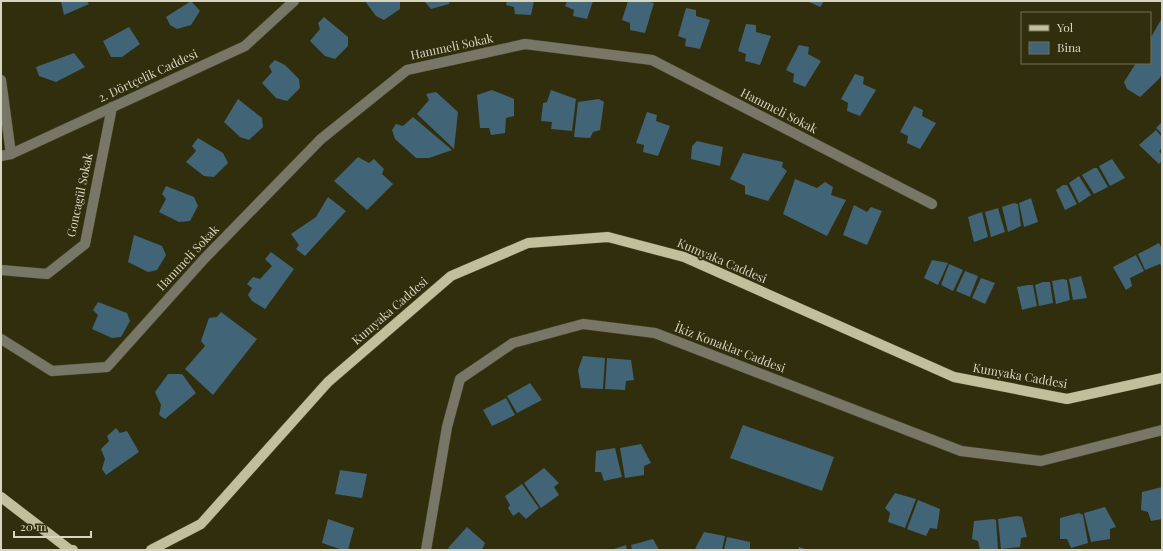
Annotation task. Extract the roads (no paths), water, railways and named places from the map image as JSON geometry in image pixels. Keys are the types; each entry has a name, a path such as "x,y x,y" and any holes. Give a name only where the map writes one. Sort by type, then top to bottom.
{"main road":[{"name":"Kumyaka Caddesi","path":"151,550 201,524 328,382 451,276 528,244 608,236 684,257 954,377 1068,399 1162,378"},
{"path":"1,497 70,550 73,550"}],"street":[{"name":"2. Dörtçelik Caddesi","path":"6,155 246,46 294,1"},
{"name":"Hanımeli Sokak","path":"1,339 52,371 107,367 204,259 321,139 407,70 525,44 652,60 932,204"},
{"path":"1,80 6,155"},
{"name":"Goncagül Sokak","path":"1,270 47,274 85,244 112,107"},
{"name":"İkiz Konaklar Caddesi","path":"426,550 447,427 460,379 513,343 583,324 655,333 961,451 1041,461 1162,430"}]}
